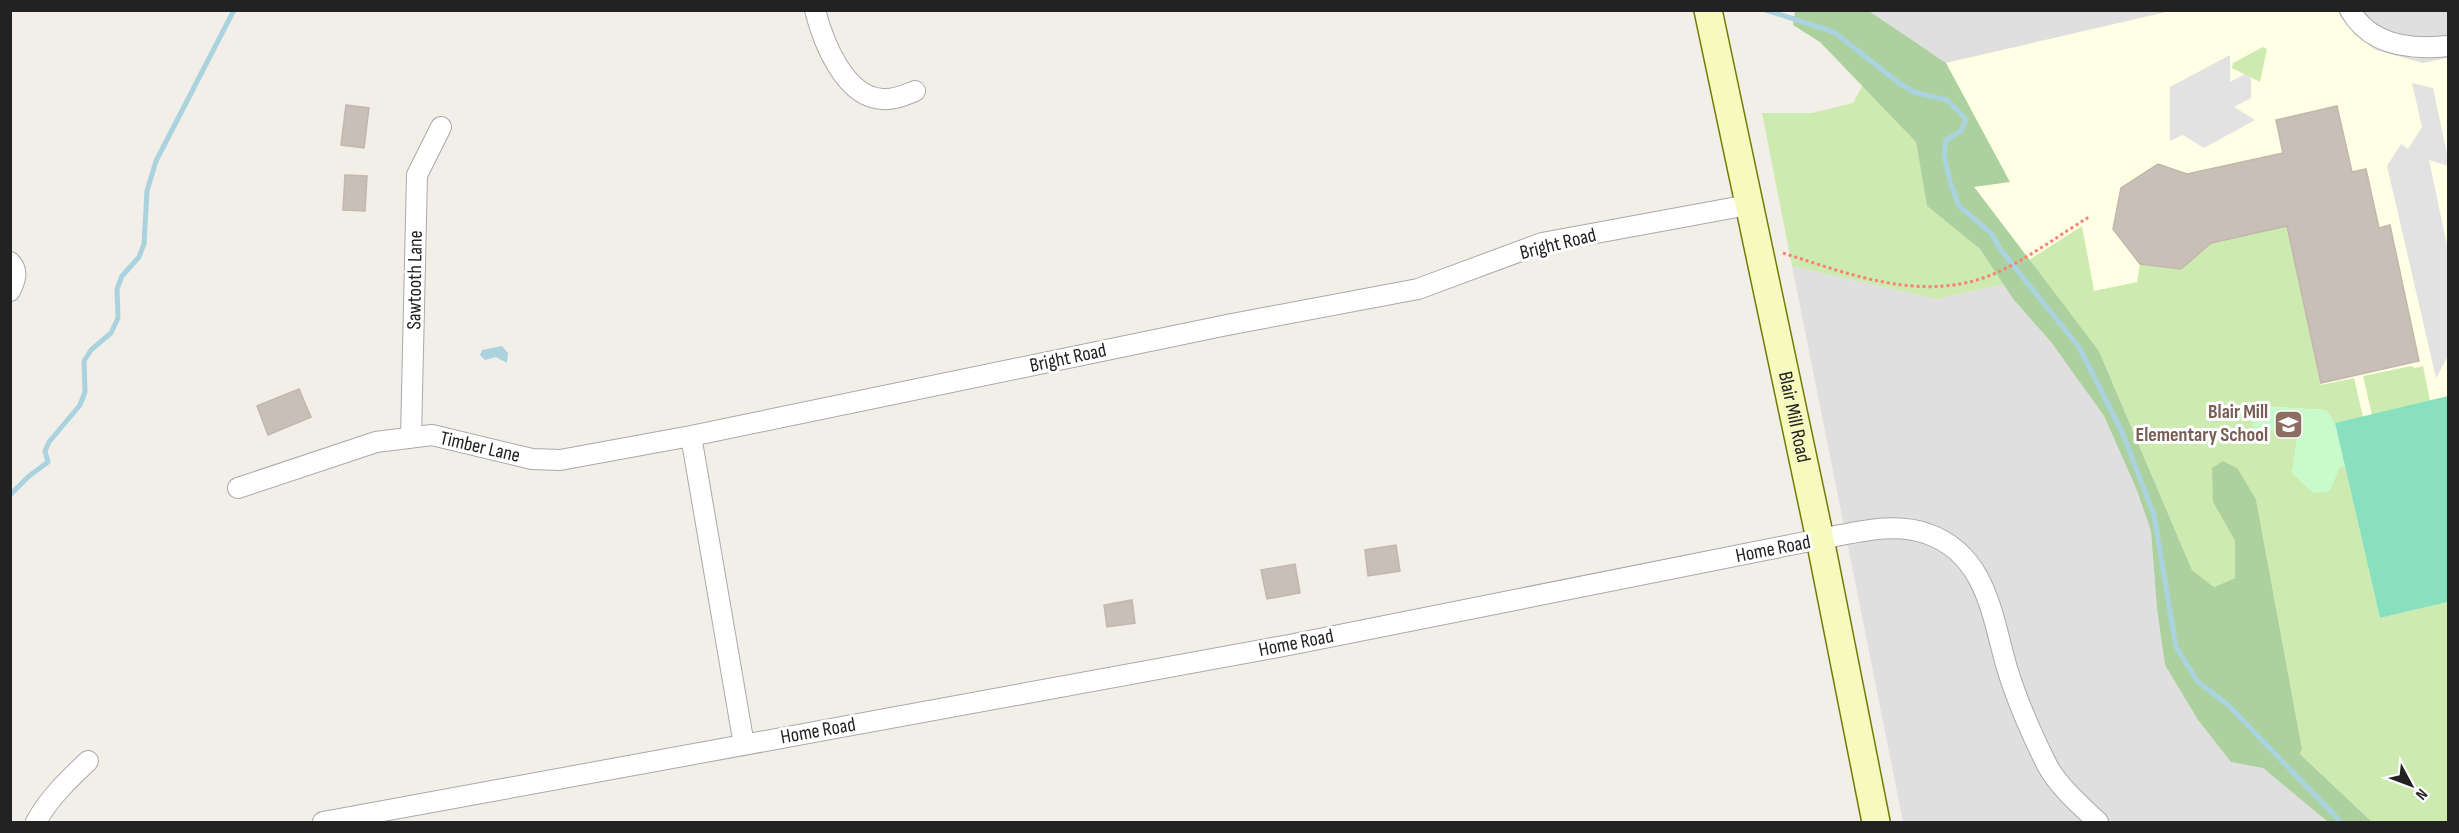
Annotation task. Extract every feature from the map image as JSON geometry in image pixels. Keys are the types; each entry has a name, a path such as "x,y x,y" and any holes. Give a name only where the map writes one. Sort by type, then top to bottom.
{"main road":[{"name":"Blair Mill Road","path":"1708,10 1820,539 1876,822"}],"street":[{"path":"815,10 830,52 851,84 866,95 882,99 900,97 915,91"},
{"path":"2350,10 2366,30 2381,40 2393,44 2427,48 2448,46"},
{"name":"Sawtooth Lane","path":"411,438 417,175 441,127"},
{"name":"Bright Road","path":"691,436 1227,325 1418,289 1542,243 1748,205"},
{"path":"10,262 13,264 17,278 10,291"},
{"name":"Timber Lane","path":"238,488 376,442 432,435 532,459 560,460 691,436"},
{"path":"691,436 744,745"},
{"name":"Home Road","path":"323,822 1278,647 1820,539 1889,528 1928,533 1953,548 1978,573 1997,628 2008,670 2049,768 2071,797 2098,822"},
{"path":"36,822 64,784 88,761"}],"path":[{"path":"1757,244 1839,270 1898,285 1920,288 1956,285 1998,272 2089,217"}],"shaded area":[{"name":"Blair Mill Elementary School","path":"2175,10 2338,11 2341,18 2358,36 2375,50 2423,63 2448,58 2448,822 2364,822 2198,647 2099,351 1974,186 2009,181 1946,63"},
{"path":"1869,11 2175,11 1946,63"},
{"path":"2338,11 2448,11 2448,58 2423,63 2375,50 2358,36 2341,18"},
{"path":"2230,55 2230,82 2245,74 2251,78 2251,98 2234,107 2255,120 2204,148 2183,135 2170,141 2170,87"},
{"path":"2412,83 2433,88 2448,159 2448,166 2429,160 2448,250 2448,356 2436,378 2387,166 2401,144 2408,149 2422,127"},
{"path":"1792,266 1936,299 2004,284 2014,300 2051,342 2104,416 2136,488 2151,531 2157,609 2165,665 2198,720 2231,762 2263,767 2328,822 1903,822"}],"green space":[{"path":"1795,11 1869,11 1946,63 2010,182 1974,187 2099,351 2192,570 2214,587 2235,578 2235,541 2213,502 2212,468 2223,461 2238,469 2256,499 2302,749 2300,754 2372,822 2328,822 2263,768 2231,762 2198,720 2165,665 2157,609 2151,531 2136,488 2104,416 2051,342 2014,300 1980,249 1927,206 1916,142 1820,42 1793,25"},
{"path":"2263,47 2267,49 2260,82 2232,68 2233,63"},
{"path":"1863,85 1916,142 1927,206 1980,249 2004,284 1936,299 1792,266 1762,113 1812,113 1853,103"},
{"path":"2082,226 2094,291 2137,282 2140,264 2181,269 2211,243 2287,226 2321,385 2354,378 2363,417 2335,423 2325,410 2256,406 2253,427 2298,434 2292,473 2345,466 2380,618 2448,602 2448,822 2372,822 2300,754 2302,749 2256,499 2238,469 2213,502 2235,541 2235,578 2214,587 2192,570 2099,351 2029,260"},
{"path":"2411,366 2415,368 2423,366 2430,401 2372,415 2363,376"},
{"path":"2448,396 2448,602 2380,618 2335,423"},
{"path":"2256,406 2326,410 2335,423 2345,466 2340,467 2330,491 2313,493 2292,473 2298,434 2252,427"}],"water":[{"path":"502,346 508,353 507,363 496,357 485,360 480,355 482,350"}],"building":[{"path":"346,105 369,108 364,148 341,145"},
{"name":"Blair Mill Elementary School","path":"2337,106 2352,172 2366,169 2379,228 2390,225 2419,361 2321,383 2287,226 2211,243 2181,269 2140,264 2113,229 2121,188 2158,164 2187,174 2283,153 2276,120"},
{"path":"345,175 367,176 365,211 343,210"},
{"path":"299,389 311,417 268,435 257,406"},
{"path":"1396,545 1400,571 1368,576 1365,550"},
{"path":"1295,564 1300,593 1267,599 1261,570"},
{"path":"1132,600 1135,623 1107,627 1104,605"}],"waterway":[{"path":"10,495 29,476 48,462 45,451 49,442 80,405 85,392 84,361 91,350 111,333 118,318 117,289 122,276 139,257 144,244 147,191 156,161 234,10"},
{"path":"1766,10 1834,32 1899,83 1914,92 1947,100 1966,119 1961,131 1946,140 1944,155 1950,182 1959,206 1991,233 2000,249 2079,347 2122,432 2154,515 2176,647 2198,682 2227,704 2341,822"}],"place":[{"name":"Blair Mill Elementary School","path":"2289,424"}]}
